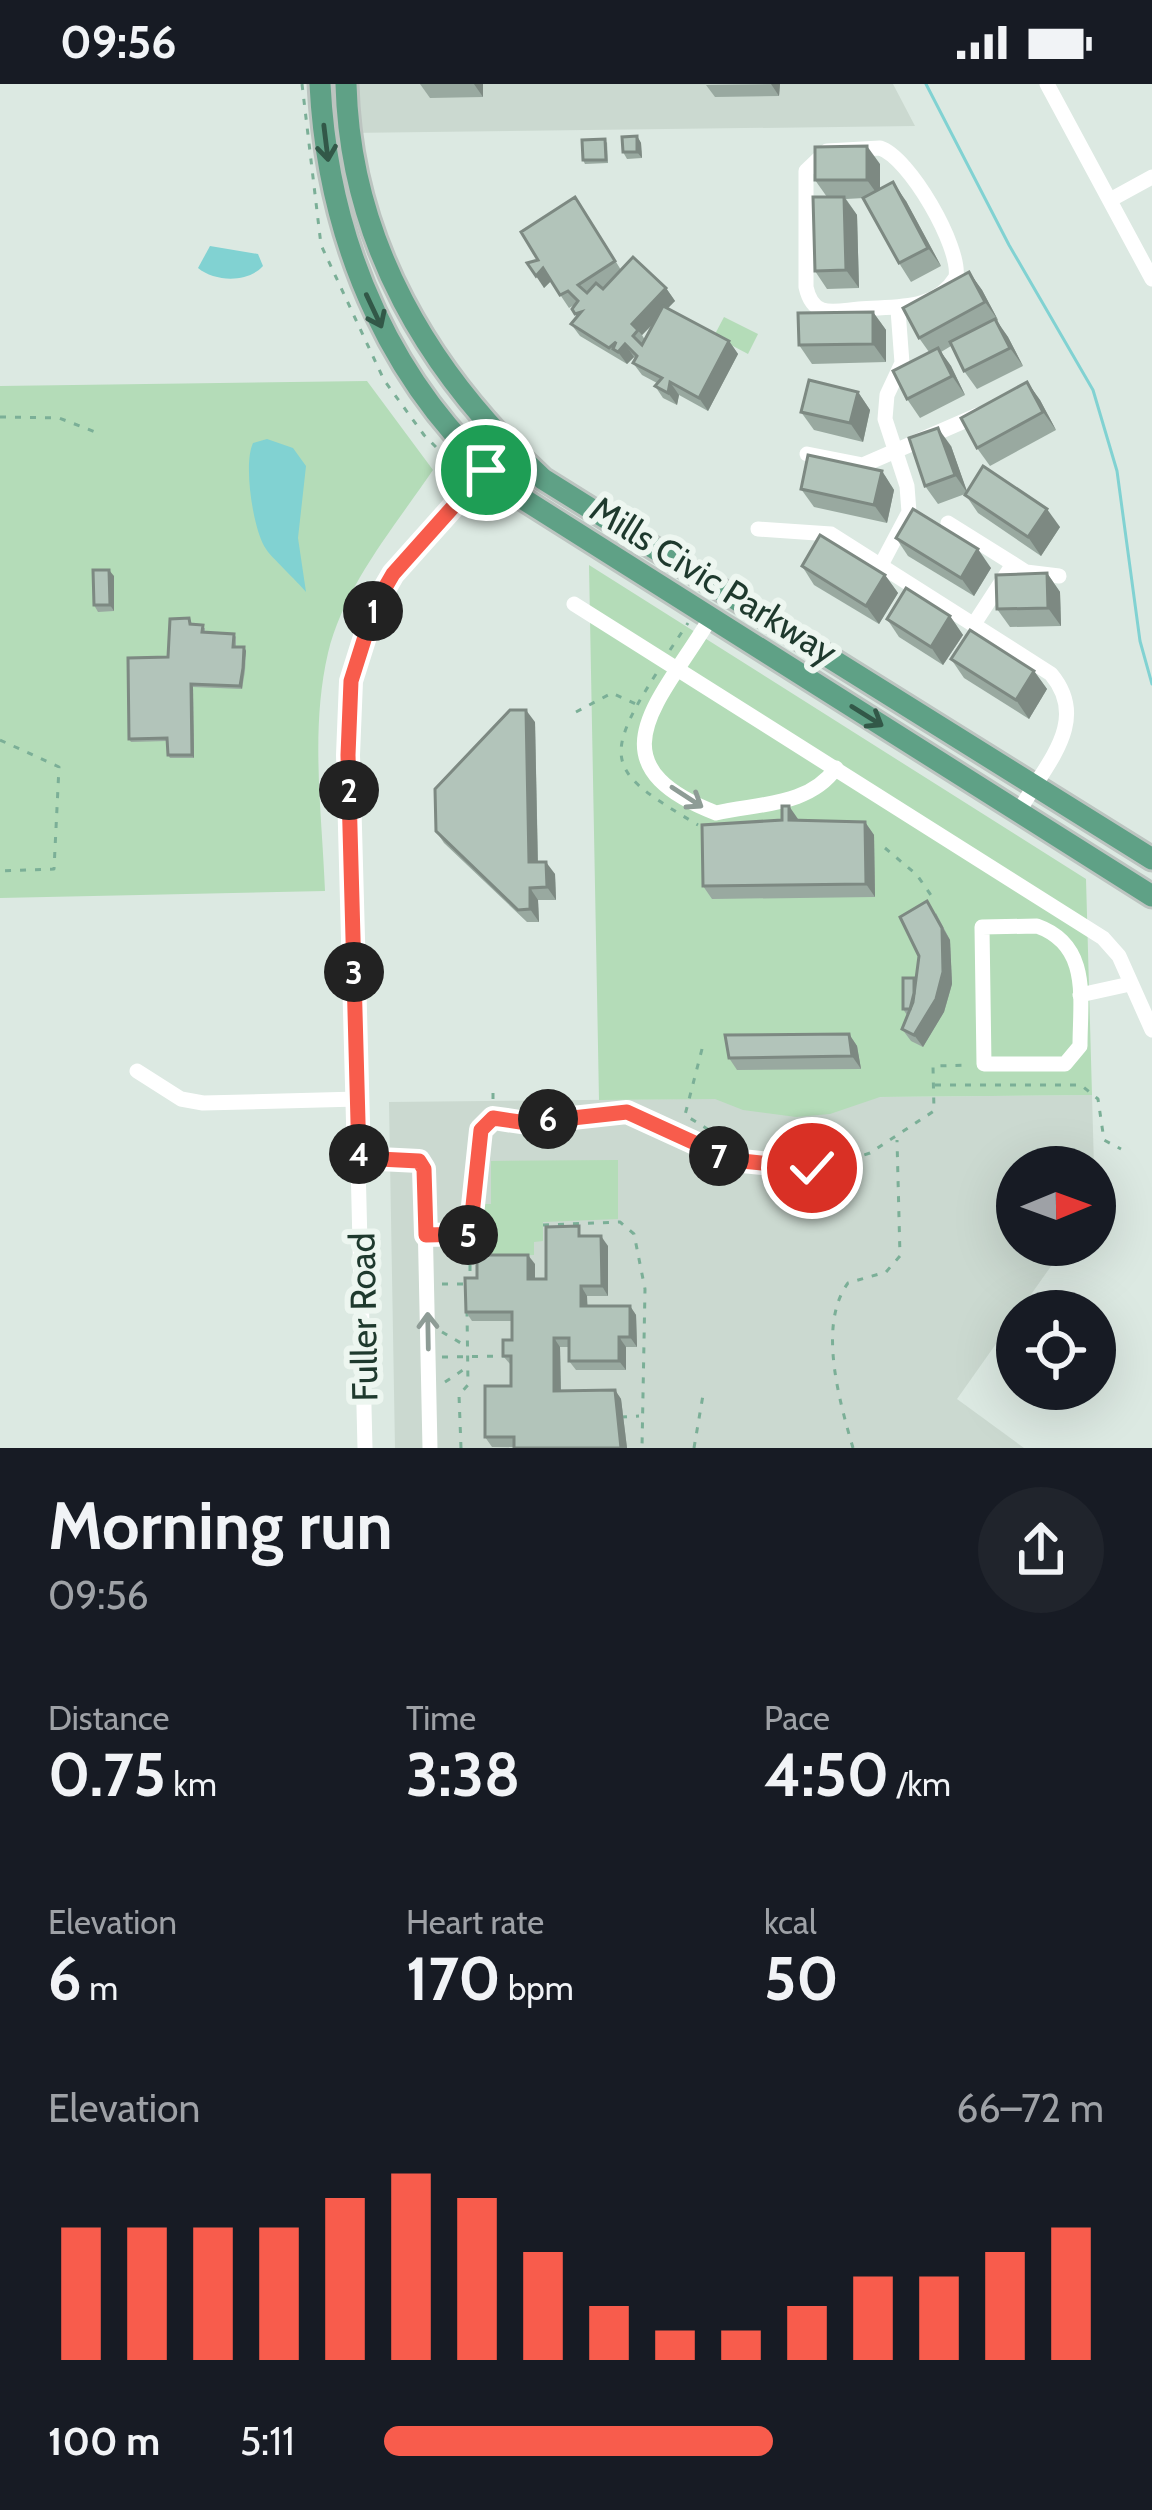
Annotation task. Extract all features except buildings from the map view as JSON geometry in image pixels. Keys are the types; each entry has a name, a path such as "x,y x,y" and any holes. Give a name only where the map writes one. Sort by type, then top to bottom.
{"main road":[{"name":"Mills Civic Parkway","path":"320,84 329,170 362,284 422,394 486,470 1152,896"},
{"name":"Mills Civic Parkway","path":"346,84 354,174 392,281 423,342 507,446 543,479 1152,859"}],"street":[{"path":"1047,84 1152,279"},
{"path":"880,148 902,159 955,254 958,268 951,285 898,310 825,313 808,296 804,183 810,162 826,151 880,148"},
{"path":"1110,200 1152,177"},
{"path":"881,566 909,512 884,407 902,363 898,310"},
{"path":"807,454 863,465 995,406"},
{"name":"Fuller Road","path":"365,1448 347,738 351,681 375,605 393,574 507,446"},
{"path":"949,523 1035,576 1059,576"},
{"path":"758,529 818,530 1052,674 1066,697 1065,734 1019,812"},
{"path":"974,624 1012,564"},
{"path":"574,604 1103,938 1152,1030"},
{"path":"711,617 644,730 641,753 649,771 710,812 804,798 820,789 836,768"},
{"path":"1037,926 1060,936 1078,963 1080,1046 1069,1061 984,1064 982,927 1037,926"},
{"path":"1080,995 1130,984"},
{"path":"136,1071 181,1099 202,1102 358,1100"},
{"path":"359,1158 419,1161 424,1169 430,1448"},
{"path":"426,1235 473,1234"}],"path":[{"path":"0,417 59,418 98,434"},
{"path":"576,712 612,693 636,704"},
{"path":"0,740 59,766 54,869 0,871"},
{"path":"885,848 917,875 934,901"},
{"path":"702,1049 685,1115 758,1158 760,1166"},
{"path":"493,1118 527,1123 627,1112 711,1153 760,1166 839,1163 931,1117 933,1066 984,1064"},
{"path":"933,1085 1081,1085 1098,1099 1104,1140 1121,1149"},
{"path":"470,1284 481,1130 493,1118 493,1093"},
{"path":"854,1448 838,1383 836,1307 848,1283 886,1272 899,1256 897,1138"},
{"path":"543,1225 620,1222 634,1234 645,1296 642,1448"},
{"path":"442,1284 484,1284"},
{"path":"461,1448 459,1395 468,1385 466,1306"},
{"path":"442,1332 458,1337 467,1349"},
{"path":"429,1357 510,1356"},
{"path":"443,1382 456,1379 468,1364"},
{"path":"694,1448 704,1395"},
{"path":"621,1418 641,1416"}],"shaded area":[{"path":"346,84 893,84 915,126 347,133"},
{"path":"1092,1095 1093,1146 996,1146 996,1266 1051,1266 1034,1290 996,1290 996,1344 957,1399 1024,1448 395,1448 389,1102"}],"green space":[{"path":"724,317 758,334 748,354 714,336"},
{"path":"367,381 433,470 358,580 328,653 318,741 325,891 0,898 0,386"},
{"path":"589,565 1086,879 1092,1095 880,1097 830,1114 796,1117 743,1110 715,1099 599,1100"},
{"path":"618,1160 618,1219 543,1222 543,1241 534,1242 534,1255 476,1256 475,1204 491,1204 491,1161"}],"water":[{"path":"210,246 258,254 263,266 240,278 213,276 198,268"},
{"path":"267,439 293,448 306,466 298,538 306,592 268,552 257,527 249,481 250,453 253,443"}],"waterway":[{"path":"926,84 1009,245 1093,390 1117,471 1140,641 1152,684"}],"route":[{"path":"486,470 393,574 375,605 351,681 347,710 359,1158 419,1161 424,1169 426,1235 470,1234 471,1196 481,1158 479,1140 481,1130 493,1118 527,1123 627,1112 732,1160 785,1169 812,1168"}]}
